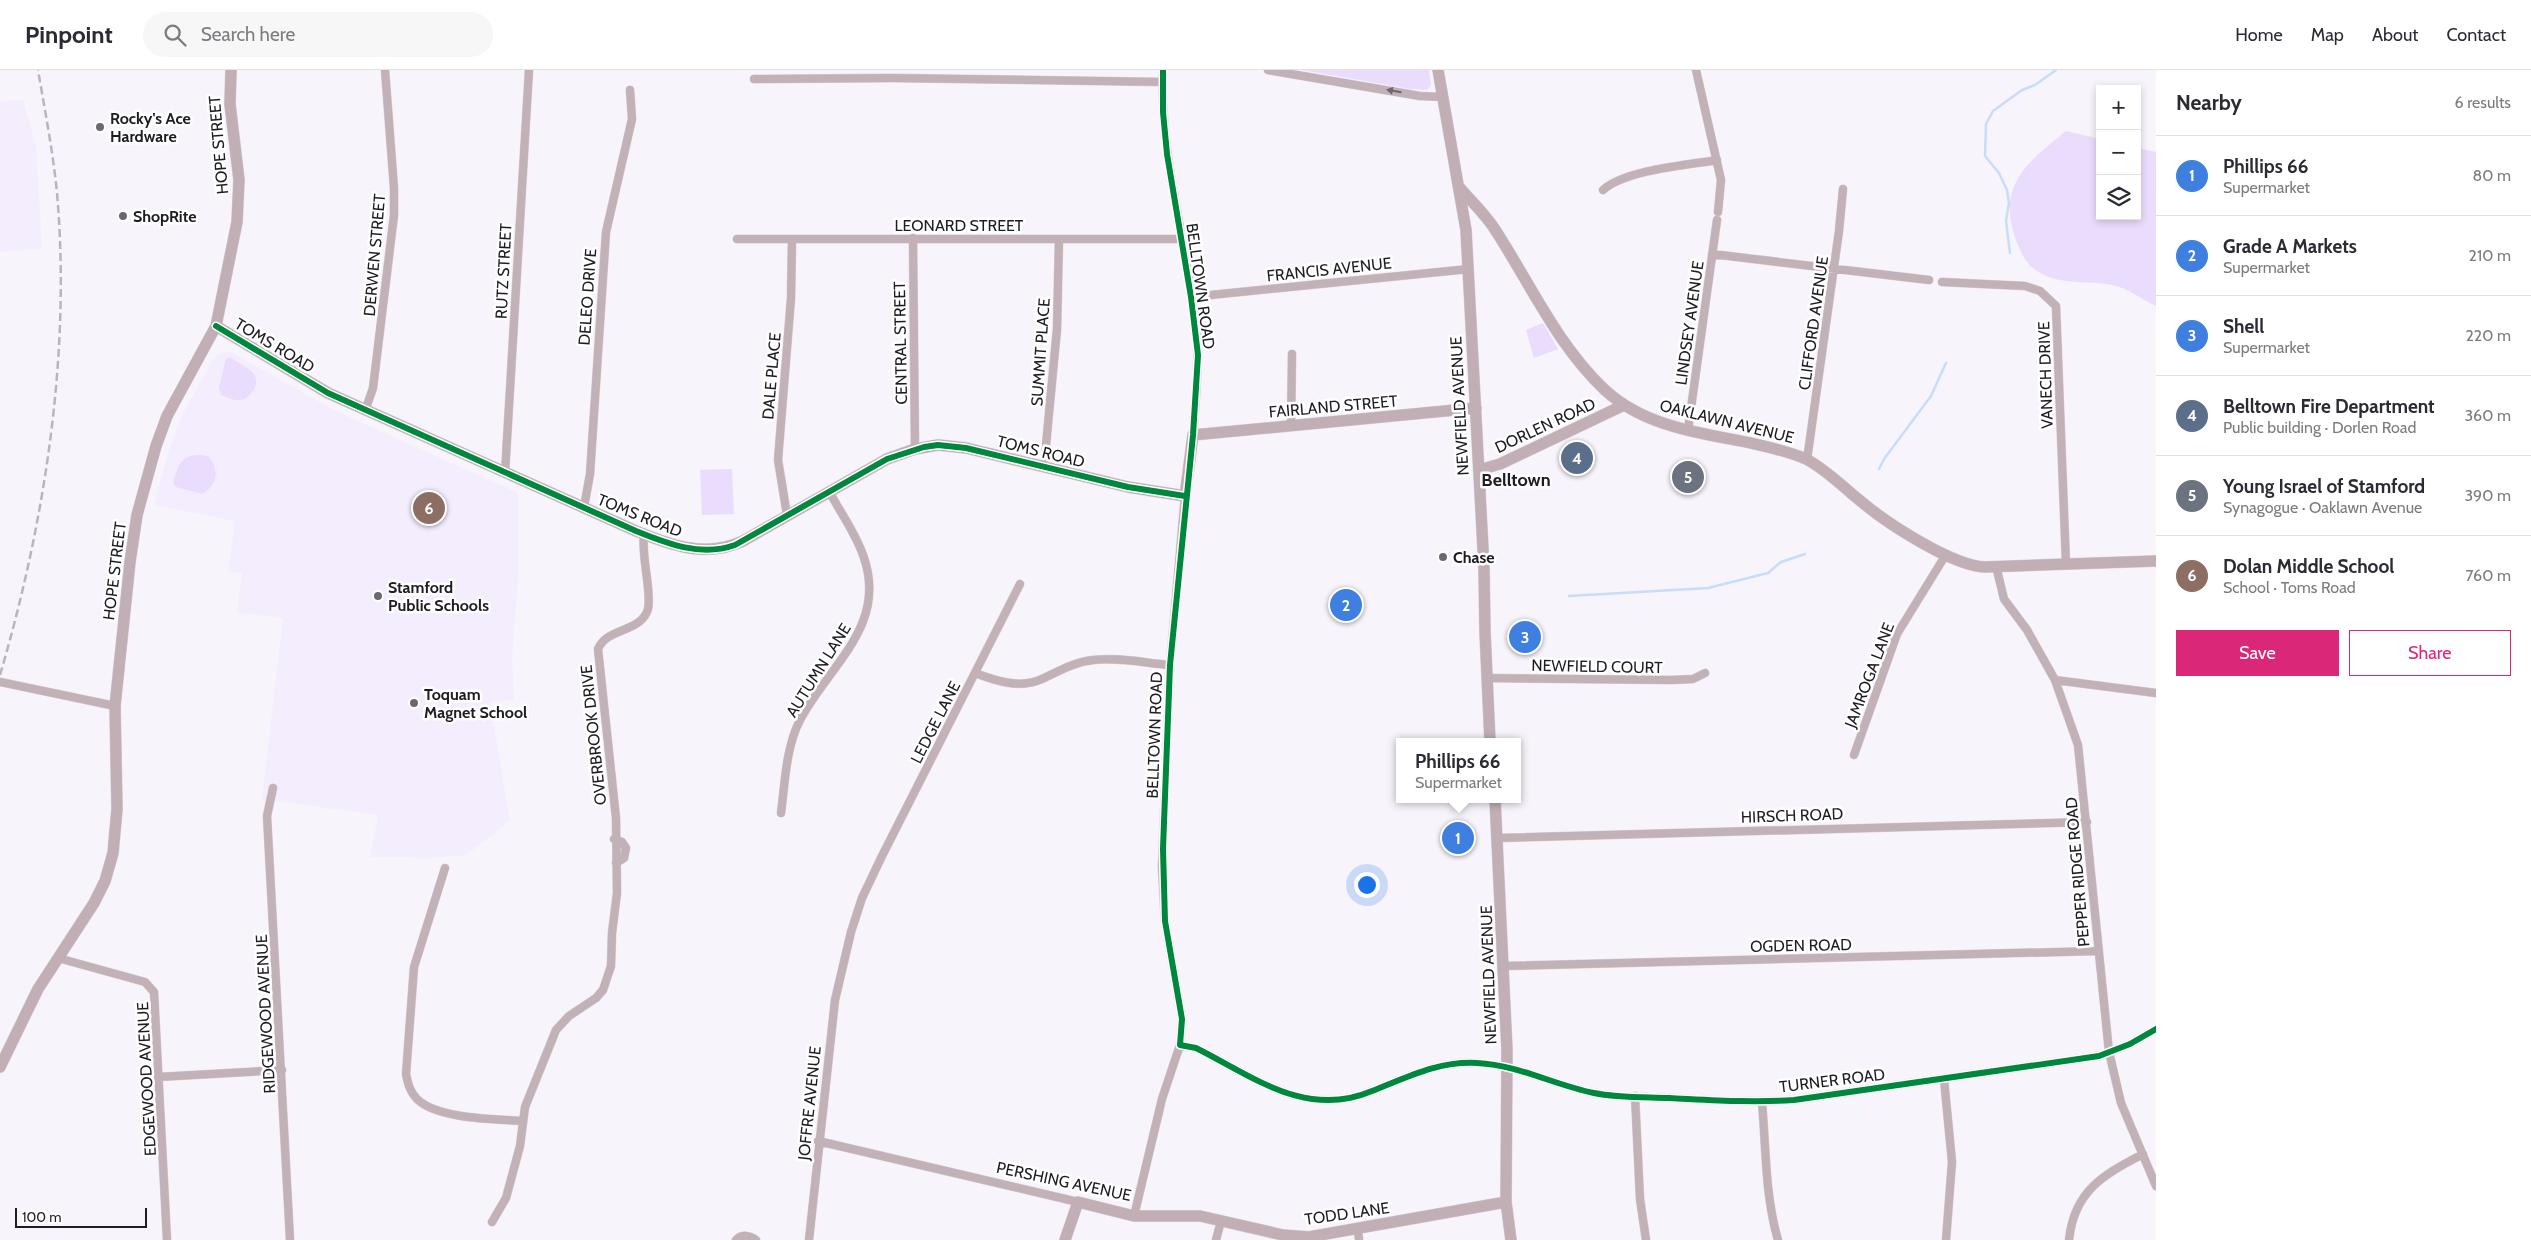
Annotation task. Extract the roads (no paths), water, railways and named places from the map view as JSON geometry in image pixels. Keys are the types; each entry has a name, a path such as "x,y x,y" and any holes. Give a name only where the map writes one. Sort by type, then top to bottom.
{"street":[{"name":"HOPE STREET","path":"0,1067 26,1012 94,903 105,881 113,853 117,809 115,706 130,562 142,496 167,416 216,326 229,271 239,208 238,164 230,96 230,70"},
{"name":"DERWEN STREET","path":"365,411 373,388 394,222 394,188 384,70"},
{"name":"RUTZ STREET","path":"505,473 529,70"},
{"name":"BELLTOWN ROAD","path":"1164,70 1167,154 1191,297 1198,355 1170,665 1162,887 1165,921 1182,1019 1180,1045"},
{"path":"1268,70 1420,96 1443,97"},
{"name":"NEWFIELD AVENUE","path":"1438,70 1460,188 1469,269 1490,738"},
{"name":"LINDSEY AVENUE","path":"1688,430 1718,216 1721,180 1696,70"},
{"path":"754,79 893,74 1163,82"},
{"name":"DELEO DRIVE","path":"584,508 590,474 606,232 632,119 630,90"},
{"path":"1603,190 1611,183 1631,175 1717,160"},
{"name":"OAKLAWN AVENUE","path":"1460,188 1493,227 1574,357 1595,380 1624,406 1652,420 1779,450 1807,460 1871,510 1945,556 1968,565 1996,566 2156,561"},
{"name":"CLIFFORD AVENUE","path":"1807,460 1834,270 1843,189"},
{"name":"DALE PLACE","path":"787,515 778,460 791,298 792,238"},
{"name":"CENTRAL STREET","path":"913,238 915,449"},
{"name":"LEONARD STREET","path":"737,239 1181,239"},
{"name":"SUMMIT PLACE","path":"1044,466 1058,329 1059,239"},
{"path":"1712,254 1929,280"},
{"name":"FRANCIS AVENUE","path":"1191,297 1469,269"},
{"name":"VANECH DRIVE","path":"1942,282 2025,286 2040,290 2056,306 2066,564"},
{"name":"TOMS ROAD","path":"216,326 294,374 365,411 644,534 692,549 716,550 743,541 828,491 886,460 915,449 951,445 1128,486 1185,496"},
{"path":"1291,426 1292,354"},
{"name":"DORLEN ROAD","path":"1479,470 1500,464 1624,406"},
{"name":"FAIRLAND STREET","path":"1192,435 1476,408"},
{"name":"AUTUMN LANE","path":"782,812 789,755 799,722 861,630 868,601 870,582 862,554 828,491"},
{"name":"OVERBROOK DRIVE","path":"492,1222 506,1198 520,1146 523,1122 530,1093 556,1030 569,1016 596,998 609,978 617,901 614,839 616,818 598,649 604,638 641,621 648,609 642,550 644,534"},
{"name":"JAMROGA LANE","path":"1854,755 1897,634 1945,556"},
{"name":"PEPPER RIDGE ROAD","path":"1996,566 2004,599 2027,630 2055,680 2078,745 2109,1052 2121,1103 2156,1186"},
{"path":"975,673 1020,584"},
{"name":"LEDGE LANE","path":"842,969 862,898 975,673 997,682 1017,684 1040,680 1071,665 1095,660 1170,665"},
{"name":"NEWFIELD COURT","path":"1487,678 1672,680 1692,678 1705,673"},
{"path":"2055,680 2156,693"},
{"path":"0,682 115,706"},
{"name":"RIDGEWOOD AVENUE","path":"273,788 266,816 282,1070 290,1240"},
{"name":"NEWFIELD AVENUE","path":"1495,803 1507,1066 1506,1202 1511,1240"},
{"name":"HIRSCH ROAD","path":"1498,838 2087,822"},
{"path":"445,868 414,967 406,1074 408,1084 417,1100 434,1109 523,1122"},
{"name":"OGDEN ROAD","path":"1504,966 2098,951"},
{"name":"EDGEWOOD AVENUE","path":"58,958 150,985 156,996 158,1077 167,1240"},
{"name":"JOFFRE AVENUE","path":"809,1240 818,1141 835,1000 842,969"},
{"name":"TURNER ROAD","path":"1507,1066 1588,1092 1762,1102 1794,1100 2092,1057 2130,1044 2156,1029"},
{"path":"1180,1045 1196,1048 1290,1095 1318,1101 1334,1101 1362,1095 1439,1065 1476,1063 1507,1066"},
{"name":"PERSHING AVENUE","path":"818,1141 1134,1216 1162,1099 1180,1045"},
{"path":"158,1077 282,1070"},
{"path":"1944,1079 1952,1162 1946,1240"},
{"path":"1635,1096 1640,1199 1646,1240"},
{"path":"1762,1102 1768,1179 1778,1240"},
{"path":"2069,1240 2074,1215 2092,1185 2110,1171 2142,1154"},
{"path":"1065,1240 1078,1202"},
{"name":"TODD LANE","path":"1134,1216 1200,1216 1283,1235 1309,1237 1359,1235 1506,1202"},
{"path":"1216,1240 1220,1221"},
{"path":"736,1240 744,1236 752,1236 756,1240"}],"waterway":[{"path":"2010,253 2006,221 2009,203 2007,190 1999,173 1985,156 1986,124 1993,111 2022,90 2035,85 2056,70"},
{"path":"1879,469 1884,459 1931,396 1946,363"},
{"path":"1569,596 1708,588 1768,573 1781,562 1805,554"}],"railway":[{"path":"0,675 30,558 42,497 51,437 57,375 60,314 60,253 57,193 38,70"}],"place":[{"name":"Rocky's Ace Hardware","path":"100,127"},
{"name":"ShopRite","path":"123,216"},
{"name":"Belltown Fire Department","path":"1577,458"},
{"name":"Young Israel of Stamford","path":"1688,477"},
{"name":"Dolan Middle School","path":"429,508"},
{"name":"Chase","path":"1443,557"},
{"name":"Stamford Public Schools","path":"378,596"},
{"name":"Grade A Markets","path":"1346,605"},
{"name":"Shell","path":"1525,637"},
{"name":"Toquam Magnet School","path":"414,703"},
{"name":"Phillips 66","path":"1458,838"}],"district":[{"name":"Belltown","path":"1516,480"}]}
